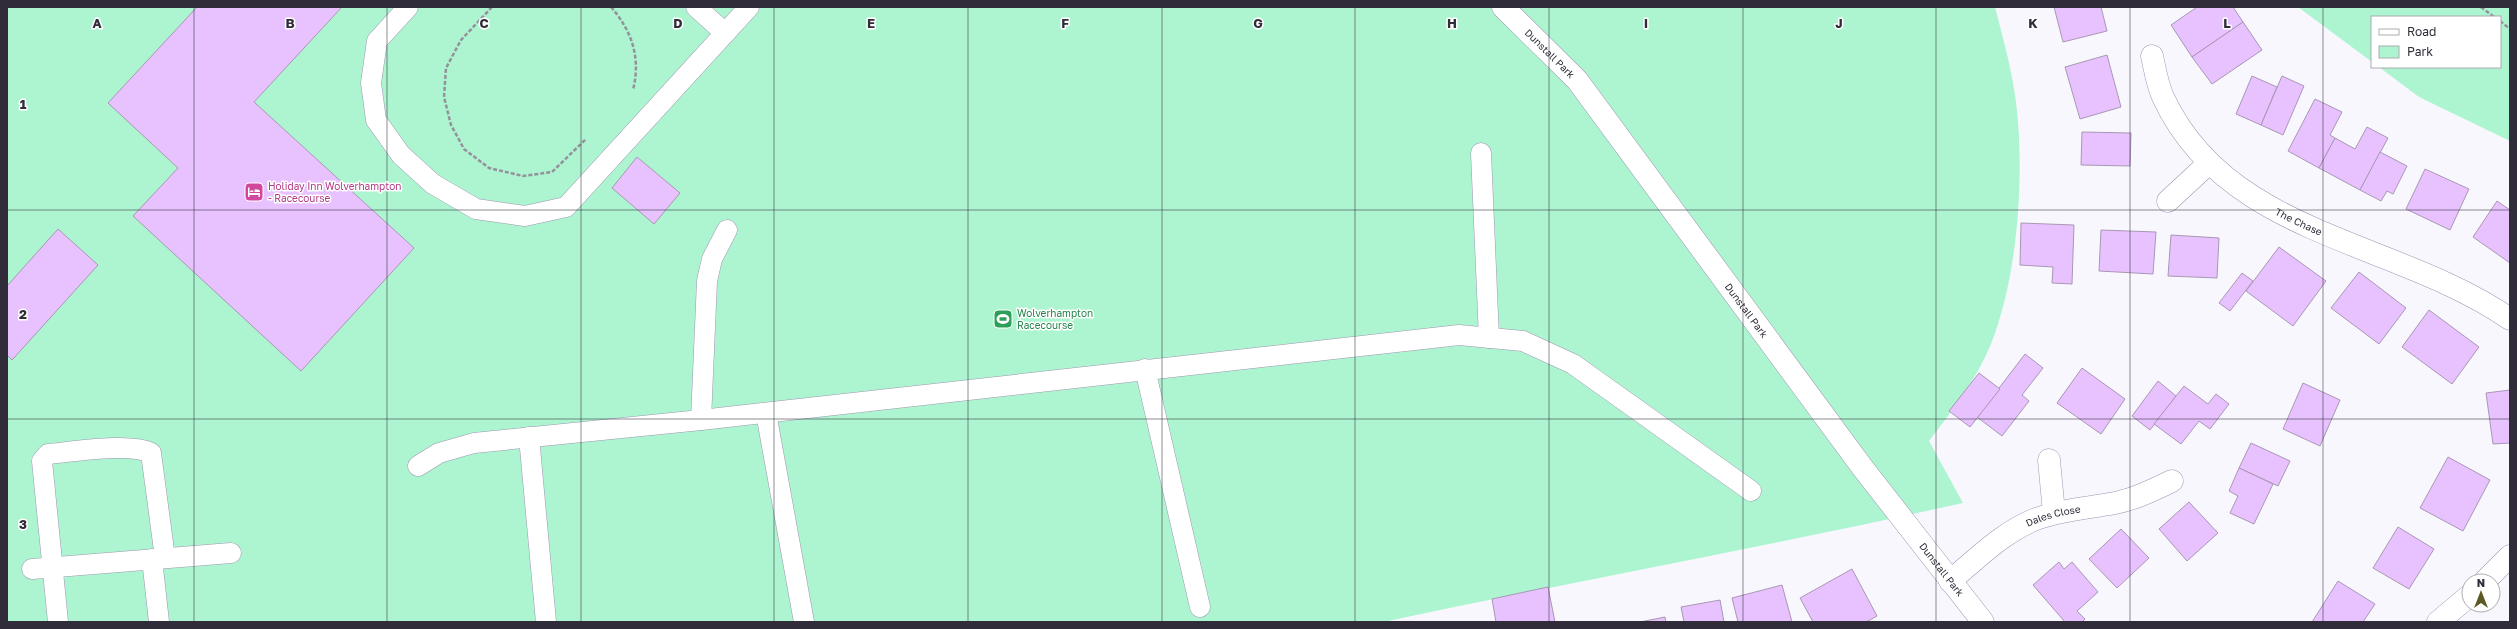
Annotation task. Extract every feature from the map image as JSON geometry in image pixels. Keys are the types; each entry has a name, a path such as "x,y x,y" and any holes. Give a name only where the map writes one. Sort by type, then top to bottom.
{"street":[{"name":"Dunstall Park","path":"1502,7 1577,80 1862,468 1983,622"},
{"name":"The Chase","path":"2152,56 2162,95 2177,124 2209,163 2229,181 2264,205 2460,291 2510,319"},
{"path":"2168,201 2209,163"},
{"path":"2049,460 2054,513"},
{"name":"Dales Close","path":"1950,581 2014,529 2054,513 2122,501 2144,495 2172,481"},
{"path":"2493,573 2510,557"},
{"path":"2438,622 2461,603"}],"lane":[{"path":"408,7 377,42 371,83 376,120 401,155 433,184 476,209 525,216 566,207 749,7"},
{"path":"696,7 725,33"},
{"path":"1481,153 1489,338"},
{"path":"701,420 707,281 712,260 727,230"},
{"path":"418,466 439,453 474,443 766,413 1145,369 1459,336 1524,341 1573,364 1750,491"},
{"path":"1145,369 1200,607"},
{"path":"766,413 804,622"},
{"path":"530,437 546,622"},
{"path":"58,622 54,567 42,461 48,454 130,448 144,449 151,453 159,559 159,622"},
{"path":"32,569 231,553"}],"path":[{"path":"492,7 461,40 446,68 444,97 451,125 464,149 489,168 523,176 552,172 587,138"},
{"path":"611,7 624,22 634,44 636,71 633,90 628,95"},
{"path":"2481,7 2493,16"},
{"path":"2501,22 2510,29"}],"green space":[{"name":"Wolverhampton Racecourse","path":"7,7 1995,7 2010,66 2019,130 2020,161 2017,224 2008,288 1991,344 1971,383 1929,441 1963,503 1818,534 1383,622 7,622"},
{"path":"2298,7 2510,7 2510,141 2419,97 2380,68 2501,68 2501,16 2371,16 2371,61"}],"building":[{"name":"Holiday Inn Wolverhampton - Racecourse","path":"197,7 342,7 254,102 414,248 301,371 133,216 178,168 108,103"},
{"path":"2054,7 2101,7 2107,31 2063,42"},
{"path":"2197,7 2233,7 2243,22 2192,57 2171,25"},
{"path":"2243,22 2262,50 2212,84 2192,57"},
{"path":"2107,55 2121,107 2080,119 2065,67"},
{"path":"2252,76 2277,87 2261,125 2236,114"},
{"path":"2282,76 2304,86 2283,135 2261,125"},
{"path":"2315,99 2342,112 2330,135 2335,138 2319,168 2288,151"},
{"path":"2367,127 2388,138 2360,190 2319,168 2335,138 2355,149"},
{"path":"2082,132 2131,133 2130,166 2081,165"},
{"path":"2380,152 2407,166 2393,194 2387,191 2381,201 2360,190"},
{"path":"637,157 680,193 654,224 612,188"},
{"path":"2425,169 2469,189 2450,230 2406,209"},
{"path":"2497,201 2510,210 2510,263 2473,237"},
{"path":"2021,223 2074,225 2072,284 2052,283 2053,267 2020,265"},
{"path":"58,229 98,265 12,360 7,355 7,286"},
{"path":"2101,230 2156,232 2153,274 2099,271"},
{"path":"2171,235 2219,238 2217,278 2168,276"},
{"path":"2279,247 2326,281 2293,326 2246,291"},
{"path":"2359,272 2406,308 2379,344 2331,308"},
{"path":"2242,273 2253,281 2230,311 2219,303"},
{"path":"2429,310 2479,347 2452,384 2402,347"},
{"path":"2025,354 2043,368 2022,395 2029,401 2002,436 1977,417"},
{"path":"2082,368 2125,399 2101,434 2057,403"},
{"path":"1979,373 2000,389 1970,427 1949,411"},
{"path":"2158,381 2176,396 2150,430 2132,416"},
{"path":"2303,383 2340,400 2320,446 2283,429"},
{"path":"2184,386 2208,404 2216,394 2229,404 2210,429 2199,421 2181,444 2154,424"},
{"path":"2510,390 2510,443 2493,444 2486,393"},
{"path":"2251,443 2290,461 2278,486 2239,468"},
{"path":"2448,457 2490,480 2463,531 2420,508"},
{"path":"2239,468 2273,484 2254,524 2230,513 2238,496 2229,491"},
{"path":"2189,502 2218,533 2187,561 2159,529"},
{"path":"2398,527 2434,549 2409,589 2373,568"},
{"path":"2121,529 2149,558 2117,588 2089,559"},
{"path":"2059,562 2064,569 2072,562 2098,592 2077,611 2085,619 2082,622 2065,622 2033,585"},
{"path":"1852,569 1877,616 1866,622 1813,622 1800,598"},
{"path":"2338,581 2375,604 2363,622 2312,622"},
{"path":"1782,585 1792,622 1738,622 1732,598"},
{"path":"1548,587 1555,622 1496,622 1492,599"},
{"path":"1720,600 1724,622 1684,622 1681,607"},
{"path":"1665,617 1666,622 1640,622"}],"place":[{"name":"Holiday Inn Wolverhampton - Racecourse","path":"254,192"},
{"name":"Wolverhampton Racecourse","path":"1003,319"}]}
